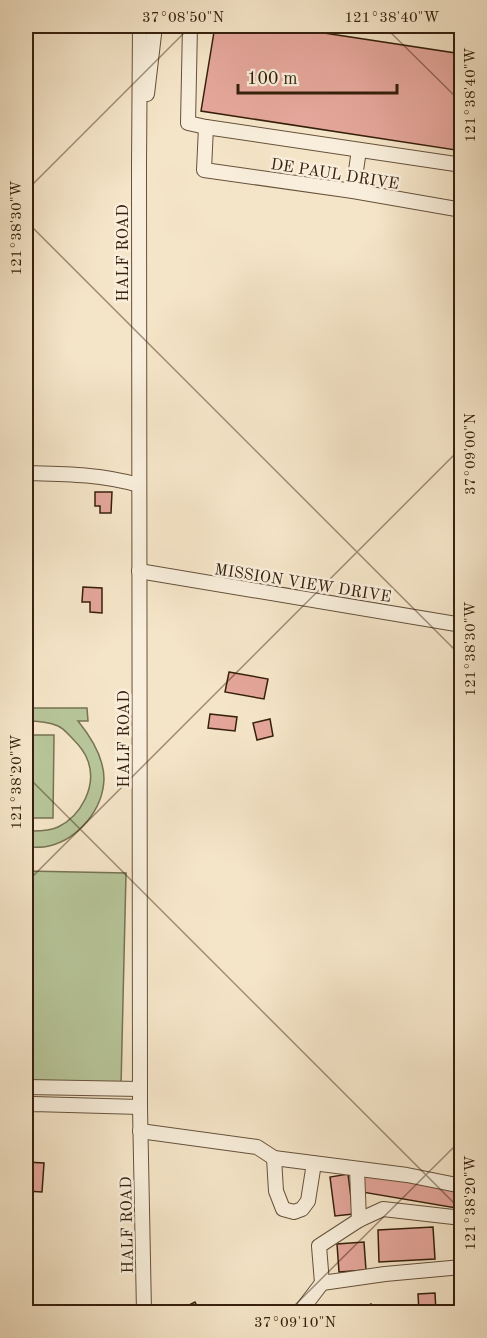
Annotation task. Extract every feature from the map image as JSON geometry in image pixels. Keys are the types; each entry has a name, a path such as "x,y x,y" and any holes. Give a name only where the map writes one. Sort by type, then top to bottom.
{"street":[{"name":"HALF ROAD","path":"140,26 140,1131 144,1312"},
{"name":"HALF ROAD","path":"139,165 155,26"},
{"path":"190,26 188,123 462,165"},
{"name":"DE PAUL DRIVE","path":"206,127 204,170 353,191 462,210"},
{"path":"353,191 359,150"},
{"path":"26,473 89,475 139,485"},
{"name":"MISSION VIEW DRIVE","path":"140,571 462,625"},
{"path":"26,1087 140,1089"},
{"path":"26,1107 33,1104 140,1107"},
{"path":"140,1131 256,1147 274,1158 407,1175 462,1186"},
{"path":"274,1158 276,1191 283,1209 294,1212 302,1209 308,1201 314,1163"},
{"path":"357,1168 359,1220"},
{"path":"300,1312 322,1283 320,1246 359,1220 383,1209 462,1218"},
{"path":"322,1283 462,1267"}],"green space":[{"path":"26,708 87,708 88,721 78,721 96,748 102,763 103,790 94,812 87,822 70,837 46,847 26,847 26,831 54,829 74,816 89,790 90,771 83,751 65,731 50,724 26,721"},
{"path":"26,735 54,735 53,818 26,818"},
{"path":"26,871 126,873 121,1086 26,1084"}],"building":[{"path":"215,26 278,26 462,54 462,151 201,111"},
{"path":"95,492 112,492 111,513 100,513 100,506 95,506"},
{"path":"83,587 102,588 102,613 90,612 90,602 82,602"},
{"path":"229,672 268,679 264,699 225,692"},
{"path":"210,714 237,717 235,731 208,728"},
{"path":"270,719 273,736 257,740 253,723"},
{"path":"26,1162 44,1163 42,1192 26,1191"},
{"path":"348,1174 353,1214 335,1216 330,1177"},
{"path":"365,1174 460,1191 456,1208 362,1192"},
{"path":"433,1227 435,1259 379,1262 378,1230"},
{"path":"364,1242 366,1270 339,1272 337,1244"},
{"path":"435,1293 436,1312 419,1312 418,1294"},
{"path":"195,1302 200,1312 188,1312 185,1307"},
{"path":"371,1304 374,1312 355,1312 355,1311"}]}
